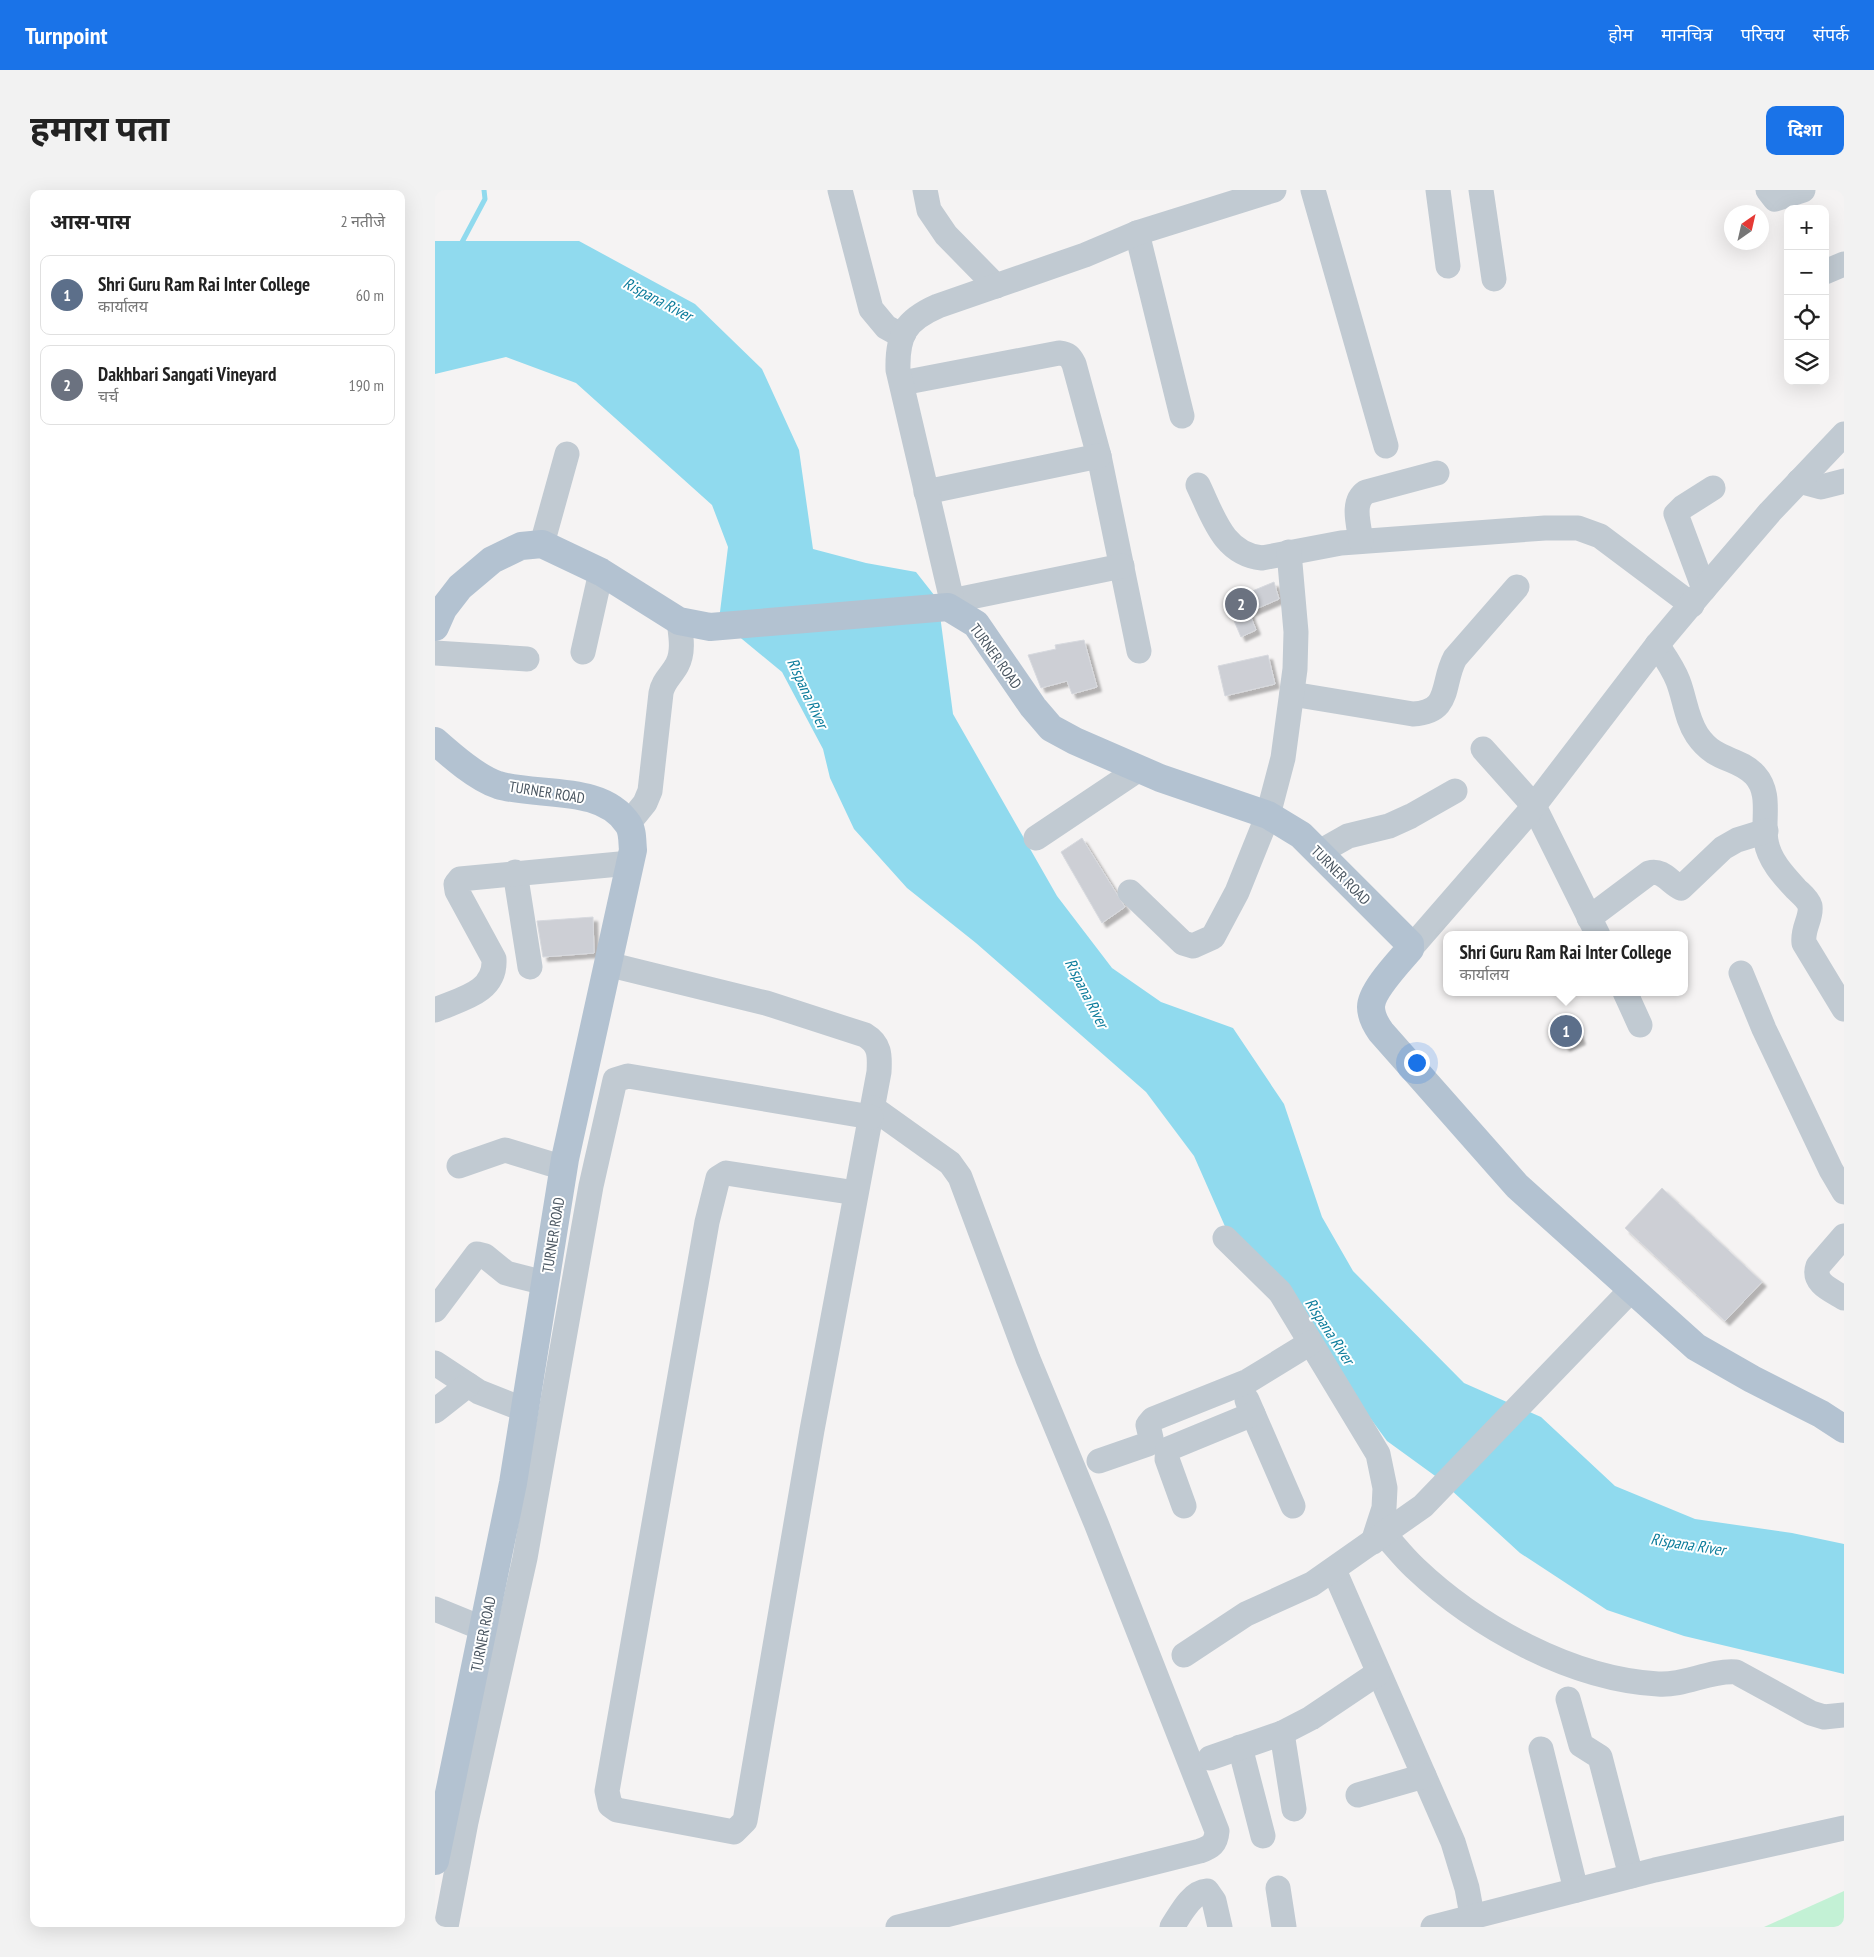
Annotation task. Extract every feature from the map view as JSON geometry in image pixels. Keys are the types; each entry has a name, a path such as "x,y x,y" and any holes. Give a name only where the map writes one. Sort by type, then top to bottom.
{"main road":[{"path":"435,628 443,609 460,587 492,560 521,546 542,544 601,572 679,621 710,627 951,606"},
{"name":"TURNER ROAD","path":"951,606 976,624 1033,707 1051,728 1075,741 1139,769 1268,816 1301,835 1410,944 1409,949"},
{"name":"TURNER ROAD","path":"435,741 461,763 498,785 597,800 628,824 633,842 564,1168 525,1410 484,1629 442,1796 435,1861"},
{"path":"1409,949 1376,993 1371,1006 1373,1019 1381,1032 1517,1186 1696,1347 1752,1379 1821,1414 1844,1429"}],"street":[{"path":"840,190 871,310 886,327 895,332 904,333"},
{"path":"925,190 929,210 946,235 996,286"},
{"path":"1122,566 951,606 901,383 897,352 904,333 917,315 1085,255 1137,233 1273,190"},
{"path":"1313,190 1386,446"},
{"path":"1438,190 1448,266"},
{"path":"1481,190 1494,279"},
{"path":"1768,190 1775,199 1803,190"},
{"path":"1137,233 1182,416"},
{"path":"1829,270 1844,264"},
{"path":"901,383 1059,353 1067,354 1074,364 1099,456 1139,652"},
{"path":"1409,949 1534,806 1657,645 1799,481 1844,434"},
{"path":"542,544 567,454"},
{"path":"926,492 1099,456"},
{"path":"1361,541 1357,504 1361,495 1437,473"},
{"path":"1799,481 1821,487 1844,481"},
{"path":"1199,485 1218,527 1229,543 1240,553 1262,558 1361,541 1545,528 1578,528 1599,536 1698,597"},
{"path":"1698,597 1676,514 1679,510 1713,488"},
{"path":"1130,892 1183,943 1193,946 1213,937 1237,892 1268,816 1283,758 1292,694 1296,632 1289,552"},
{"path":"583,652 601,572"},
{"path":"1292,694 1413,714 1426,714 1440,704 1449,670 1455,658 1517,587"},
{"path":"628,824 645,803 650,792 661,693 664,681 677,666 682,650 679,621"},
{"path":"1657,645 1670,664 1678,682 1689,720 1705,746 1717,756 1746,767 1756,776 1765,794 1766,831 1770,856 1807,900 1810,914 1803,933 1804,943 1844,1009"},
{"path":"435,653 527,659"},
{"path":"1483,749 1534,806 1594,926 1649,873 1653,872 1666,876 1681,888 1723,848 1737,840 1766,831"},
{"path":"1036,838 1139,769"},
{"path":"1318,853 1348,836 1389,826 1455,791"},
{"path":"435,1010 483,989 495,969 494,959 457,891 456,884 464,876 630,863"},
{"path":"515,872 530,967"},
{"path":"607,964 767,1003 865,1035 873,1040 879,1049 880,1058 872,1112 776,1628 745,1821 734,1832 617,1810 611,1805 607,1791 707,1222 718,1178 726,1172 856,1193"},
{"path":"1741,973 1764,1029 1831,1170 1844,1192"},
{"path":"1627,996 1640,1024"},
{"path":"445,1927 466,1822 525,1558 591,1186 615,1080 628,1076 872,1112 950,1163 960,1177 1028,1359 1096,1523 1217,1832 1216,1840 1211,1846 1200,1851 898,1927"},
{"path":"459,1166 505,1150 564,1168"},
{"path":"1844,1236 1818,1266 1816,1271 1816,1278 1822,1285 1844,1298"},
{"path":"1225,1238 1280,1292 1309,1343 1378,1454 1385,1488 1384,1508 1378,1538"},
{"path":"438,1299 477,1254 482,1254 506,1273 545,1283"},
{"path":"1184,1655 1246,1614 1312,1584 1423,1506 1632,1289"},
{"path":"1099,1461 1148,1444 1151,1438 1148,1425 1153,1419 1240,1384 1309,1343"},
{"path":"435,1363 468,1385 525,1410"},
{"path":"1240,1384 1293,1506"},
{"path":"435,1411 468,1385"},
{"path":"1184,1506 1167,1459 1168,1449 1253,1414"},
{"path":"1378,1538 1459,1604 1514,1640 1577,1668 1637,1682 1658,1684 1684,1682 1722,1673 1736,1672 1811,1712 1824,1717 1844,1715"},
{"path":"1334,1570 1453,1842 1472,1916"},
{"path":"435,1609 484,1629"},
{"path":"1210,1758 1281,1733 1311,1718 1378,1673"},
{"path":"1568,1699 1581,1745 1599,1757 1631,1876"},
{"path":"1281,1733 1294,1810"},
{"path":"1239,1747 1263,1836"},
{"path":"1541,1749 1576,1890"},
{"path":"1358,1795 1424,1776"},
{"path":"1433,1927 1631,1876 1844,1828"},
{"path":"1278,1888 1284,1927"},
{"path":"1172,1927 1188,1904 1203,1891 1211,1894 1220,1927"}],"green space":[{"path":"1844,1891 1844,1927 1764,1927"}],"water":[{"name":"Rispana River","path":"435,241 579,241 695,304 762,369 799,450 813,549 866,563 916,572 938,600 953,714 1057,896 1112,968 1161,1002 1233,1028 1284,1104 1322,1217 1353,1271 1464,1383 1541,1417 1615,1486 1695,1519 1792,1533 1844,1544 1844,1674 1684,1636 1607,1610 1520,1553 1438,1478 1387,1441 1313,1340 1231,1240 1194,1156 1146,1092 976,943 907,888 854,829 830,778 823,749 782,672 719,620 728,547 712,505 576,383 506,357 435,374"}],"building":[{"path":"1274,582 1279,599 1249,612 1256,630 1241,637 1226,602"},
{"path":"1084,640 1097,687 1072,694 1067,681 1041,688 1028,655 1056,649 1055,645"},
{"path":"1268,655 1275,684 1225,696 1218,666"},
{"path":"1082,838 1125,907 1102,923 1061,852"},
{"path":"593,917 594,953 543,957 537,921"},
{"path":"1574,1021 1581,1040 1565,1047 1557,1026"},
{"path":"1662,1188 1762,1282 1725,1321 1625,1228"}],"waterway":[{"path":"460,246 485,199 484,190"}],"place":[{"name":"Dakhbari Sangati Vineyard","path":"1241,604"},
{"name":"Shri Guru Ram Rai Inter College","path":"1566,1031"}]}
